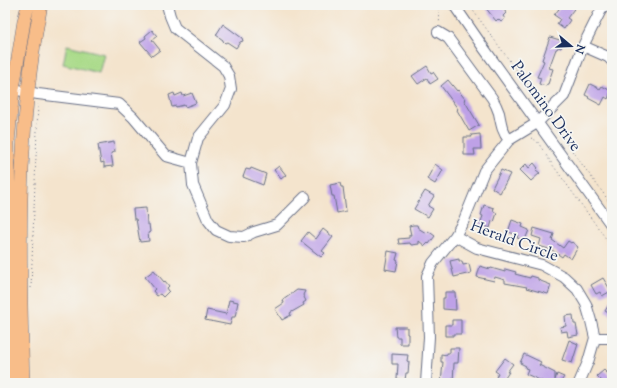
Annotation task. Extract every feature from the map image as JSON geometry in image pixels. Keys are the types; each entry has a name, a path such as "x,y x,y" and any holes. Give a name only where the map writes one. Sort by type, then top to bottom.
{"main road":[{"path":"11,383 8,143 9,88 28,5"},
{"path":"23,383 21,183 32,93 34,39 41,5"}],"street":[{"path":"167,5 170,16 176,28 223,66 229,76 231,89 225,104 198,138 191,163 193,185 208,220 216,230 229,236 244,237 254,232 277,225 305,197"},
{"path":"426,383 429,337 427,276 433,263 455,236 464,220 484,171 509,140 538,122 564,96 583,46 601,10 607,5"},
{"name":"Palomino Drive","path":"456,6 483,47 612,226"},
{"path":"438,32 448,38 492,98 497,106 505,136 509,140"},
{"path":"583,46 608,57 612,61"},
{"path":"9,88 32,93 119,104 133,117 166,156 191,163"},
{"name":"Herald Circle","path":"455,236 477,248 542,265 564,277 577,289 586,304 595,338 588,362 579,383"},
{"path":"595,338 612,338"}],"path":[{"path":"436,5 439,9 440,17 438,32"},
{"path":"469,5 531,90 534,98 606,197 612,208"},
{"path":"31,291 38,106 32,93"},
{"path":"519,134 533,138 537,141 612,247"}],"green space":[{"path":"67,45 104,54 99,73 63,64"}],"building":[{"path":"495,5 502,5 506,13 503,16 505,19 501,22 498,19 496,21 485,7 493,9"},
{"path":"554,5 577,5 567,18 570,20 564,29 557,24 560,19 554,15 559,9"},
{"path":"223,24 242,38 243,41 240,42 236,48 227,42 225,43 216,35"},
{"path":"152,30 157,36 152,40 160,50 152,56 140,42 146,38 145,36"},
{"path":"550,37 563,41 561,48 558,47 556,49 549,68 553,69 546,86 539,84 541,78 537,77 544,61 542,60"},
{"path":"427,66 431,73 433,72 438,79 430,84 427,78 418,84 412,76"},
{"path":"448,80 465,99 464,100 479,125 469,131 457,110 458,109 441,86"},
{"path":"590,84 600,89 602,86 611,91 608,99 605,97 601,105 585,95"},
{"path":"174,93 175,96 182,93 183,96 192,93 196,103 185,107 184,105 172,107 169,95"},
{"path":"480,134 481,149 474,149 475,155 464,155 464,137 472,137 471,135"},
{"path":"114,142 115,152 111,153 113,166 104,167 104,162 101,163 98,145"},
{"path":"534,163 538,168 536,170 540,173 531,181 520,170 526,164 529,168"},
{"path":"435,164 443,170 435,184 427,179"},
{"path":"279,166 286,175 281,179 274,170"},
{"path":"251,168 266,174 263,185 243,177 246,169 250,170"},
{"path":"501,170 510,174 500,193 492,188"},
{"path":"340,183 341,187 343,187 346,211 337,213 334,196 332,196 330,185"},
{"path":"425,191 434,196 428,206 433,209 428,217 414,209"},
{"path":"484,205 494,208 493,211 497,213 490,228 480,224 483,216 481,215"},
{"path":"146,208 147,224 149,224 150,232 148,233 149,241 140,242 133,209"},
{"path":"512,220 523,224 522,227 529,230 525,240 517,238 518,235 508,232"},
{"path":"417,225 418,228 426,233 428,231 435,236 429,244 428,243 425,246 419,241 419,244 399,244 398,239 409,238 409,235 411,235 409,226"},
{"path":"534,228 554,234 552,240 563,248 568,241 571,243 572,242 578,247 571,259 564,254 562,257 552,250 539,246 541,239 532,236"},
{"path":"323,229 333,237 322,251 325,253 321,257 301,241 308,232 316,239"},
{"path":"388,251 398,253 396,260 398,261 396,271 385,269"},
{"path":"459,259 459,261 462,261 463,265 469,264 471,273 454,277 450,261"},
{"path":"480,266 505,272 505,269 516,272 515,274 530,278 531,276 538,278 538,280 551,285 548,294 526,288 527,287 505,283 505,280 495,277 494,281 477,277"},
{"path":"154,270 169,286 167,288 169,291 163,297 160,294 157,296 153,291 155,289 145,277"},
{"path":"603,278 611,291 602,296 600,292 596,294 591,285"},
{"path":"297,290 305,291 303,295 306,301 303,303 304,305 290,313 291,315 282,320 275,309 284,303 283,300"},
{"path":"445,292 455,292 456,310 443,309 443,298 445,298"},
{"path":"612,299 612,315 605,311"},
{"path":"229,300 238,302 235,317 232,317 230,325 205,320 207,310 226,314"},
{"path":"573,315 574,324 576,324 578,335 568,337 567,331 561,332 560,327 566,326 565,316"},
{"path":"452,320 461,320 461,334 445,336 445,325 452,325"},
{"path":"395,327 407,327 408,344 400,344 400,337 396,337"},
{"path":"569,340 578,344 572,363 562,360"},
{"path":"450,348 459,348 458,363 454,363 453,383 441,383 443,362 441,362 441,354 447,355 447,353 450,353"},
{"path":"392,354 408,355 408,373 406,373 405,380 397,379 398,364 392,364"},
{"path":"524,354 541,362 539,365 555,373 555,380 557,374 564,377 560,383 541,383 542,381 526,374 528,369 520,363"},
{"path":"505,358 513,364 503,381 496,377 498,373 495,371"},
{"path":"604,370 612,378 612,383 604,383 597,376"}]}
